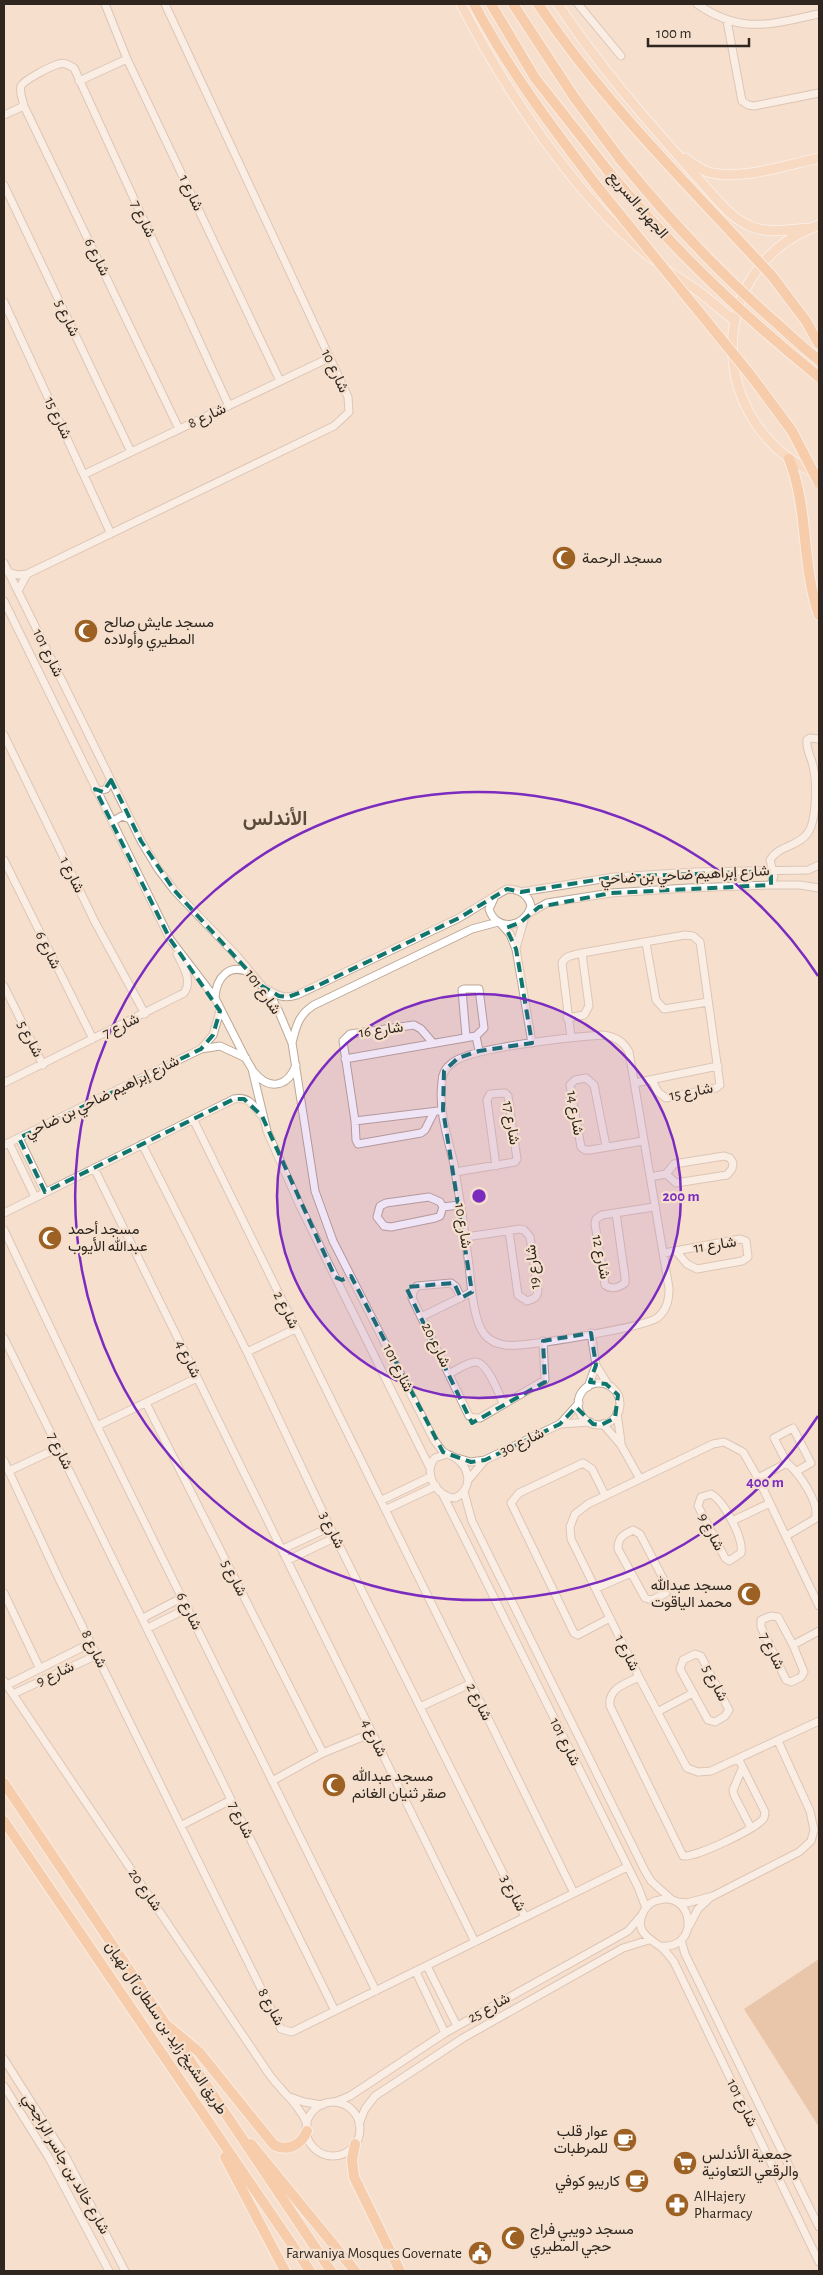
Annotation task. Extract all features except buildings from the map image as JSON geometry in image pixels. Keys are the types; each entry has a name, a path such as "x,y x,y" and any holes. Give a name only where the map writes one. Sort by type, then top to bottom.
{"highway":[{"path":"474,4 504,56 530,95 596,185 752,377 792,432 819,483"},
{"name":"الجهراء السريع","path":"491,4 535,78 608,172 656,228 710,283 819,377"},
{"name":"الجهراء السريع","path":"513,4 574,97 620,160 702,252 756,305 819,360"},
{"path":"538,4 580,63 616,108 791,299 819,344"},
{"path":"789,459 800,496 808,571 819,615"},
{"name":"طريق الشيخ زايد بن سلطان آل نهيان","path":"4,1783 331,2271"},
{"name":"طريق الشيخ زايد بن سلطان آل نهيان","path":"4,1821 310,2271"},
{"path":"162,2021 199,2052 274,2145 283,2148 293,2146 301,2141 307,2128"},
{"path":"220,2108 281,2179 355,2271"},
{"path":"205,2118 285,2271"},
{"path":"355,2144 352,2160 354,2177 400,2271"}],"main road":[{"name":"الجهراء السريع","path":"461,4 520,103 568,170 595,202 636,246 735,322"},
{"path":"558,4 616,84 725,208 750,226 768,232 816,227"},
{"path":"671,148 708,172 727,174 752,172 819,158"},
{"path":"816,227 785,244 762,265 745,292 735,322 732,348 733,368 741,397 750,417 762,434 789,459 819,475"}],"street":[{"name":"شارع 1","path":"105,4 128,59 280,381"},
{"name":"شارع 10","path":"27,574 334,426 349,412 348,397 165,4"},
{"path":"578,4 621,56"},
{"path":"697,4 727,21 761,26 819,14"},
{"path":"727,21 742,101 754,106 819,93"},
{"path":"80,81 128,59"},
{"name":"شارع 7","path":"24,106 20,93 21,86 25,81 60,63 68,64 74,68 229,406"},
{"path":"4,115 24,106"},
{"name":"شارع 6","path":"24,106 180,429"},
{"name":"شارع 5","path":"4,184 131,452"},
{"name":"شارع 15","path":"4,302 85,474 111,534"},
{"name":"شارع 8","path":"85,474 329,358"},
{"name":"شارع 101","path":"4,563 130,819 158,869 174,890 237,956 262,986 279,1012 292,1043 315,1191 333,1241 434,1440 443,1452 448,1454"},
{"path":"8,572 18,575 27,574"},
{"path":"18,591 27,574"},
{"name":"شارع 101","path":"4,600 170,939 215,998 252,1070 262,1116 300,1206 430,1466"},
{"name":"شارع 1","path":"4,734 95,922 145,1014"},
{"path":"771,885 774,881 770,860 773,854 799,842 808,834 813,822 814,767 807,748 810,738 819,739"},
{"path":"95,789 106,789 111,780"},
{"path":"113,824 115,820 122,816 130,819"},
{"name":"شارع 6","path":"4,860 93,1039"},
{"name":"شارع إبراهيم ضاحي بن ضاحي","path":"521,892 614,877 695,872 808,870 819,864"},
{"name":"شارع إبراهيم ضاحي بن ضاحي","path":"526,916 547,903 611,893 800,884 819,888"},
{"path":"262,986 279,996 297,995 459,918 507,889 521,892 530,903 516,949"},
{"path":"495,896 489,909 492,916 510,934 516,949 532,1043"},
{"path":"292,1043 298,1022 304,1011 314,1005 472,929 499,923 511,925 526,916"},
{"name":"شارع 15","path":"571,1038 567,1018 562,964 568,956 685,935 696,938 700,942 720,1085 716,1088 666,1098 658,1092 652,1080"},
{"name":"شارع 7","path":"4,1083 182,995 188,986 186,972 170,939"},
{"path":"646,943 658,1005 664,1009 708,1002"},
{"path":"567,1018 584,1015 589,1006 582,953"},
{"path":"215,998 215,987 221,976 231,970 243,970 252,974"},
{"name":"شارع 5","path":"4,986 43,1065"},
{"path":"466,1036 462,990 479,989 484,1028 476,1036 480,1051"},
{"name":"شارع إبراهيم ضاحي بن ضاحي","path":"201,1049 213,1035 220,1010"},
{"name":"شارع 16","path":"433,1042 421,1029 414,1025 350,1034 343,1041 358,1144 421,1133 425,1130 434,1112"},
{"name":"شارع 10","path":"603,1035 618,1039 629,1052 654,1207 664,1253 669,1299 659,1316 640,1325 544,1342 506,1346 491,1340 485,1335 480,1325 472,1292 466,1237 443,1110 441,1083 444,1071 458,1058 480,1051 571,1038 603,1035"},
{"name":"شارع 16","path":"345,1059 466,1036 476,1036"},
{"name":"شارع إبراهيم ضاحي بن ضاحي","path":"6,1144 201,1049 220,1046 246,1059"},
{"path":"252,1070 259,1079 270,1084 282,1084 292,1076 296,1065"},
{"name":"شارع 15","path":"635,1083 718,1066"},
{"name":"شارع 14","path":"606,1146 594,1085 586,1078 575,1080 570,1085 581,1147 585,1150 590,1150 606,1146 643,1142"},
{"name":"شارع 17","path":"455,1172 496,1166 515,1162 517,1159 508,1096 505,1093 490,1094 487,1100 496,1166"},
{"path":"4,1214 142,1144 240,1098 254,1105 262,1116"},
{"path":"355,1121 443,1110"},
{"name":"شارع 2","path":"193,1119 574,1893"},
{"path":"19,1138 45,1192"},
{"path":"6,1144 35,1197"},
{"name":"شارع 3","path":"142,1144 247,1352 330,1527 422,1706 525,1917"},
{"path":"650,1177 666,1174 674,1164 724,1156 730,1158 733,1163 732,1169 726,1175 676,1183 666,1174"},
{"name":"شارع 4","path":"94,1168 475,1942"},
{"path":"429,1197 440,1202 443,1207 440,1216 435,1218 391,1227 380,1223 377,1217 380,1206 386,1203 429,1197"},
{"path":"443,1207 459,1205"},
{"name":"شارع 12","path":"616,1213 625,1283 619,1287 609,1288 605,1285 595,1224 596,1219 602,1215 654,1207"},
{"name":"شارع 6","path":"4,1230 97,1426 376,1991"},
{"name":"شارع 19","path":"466,1237 509,1231 524,1230 530,1237 538,1291 537,1296 532,1300 527,1301 518,1295 509,1231"},
{"name":"شارع 11","path":"664,1253 740,1239 746,1241 749,1250 748,1257 742,1261 697,1269 687,1264 676,1251"},
{"path":"335,1277 342,1280 350,1274"},
{"name":"شارع 20","path":"461,1298 456,1287 451,1283 417,1286 412,1298 423,1316 469,1416 480,1418 545,1380 544,1342"},
{"name":"شارع 20","path":"423,1316 472,1292"},
{"path":"355,1316 362,1309 370,1312"},
{"path":"247,1352 295,1329"},
{"path":"591,1333 596,1366 609,1386 618,1395 620,1402 617,1413 621,1445"},
{"name":"شارع 7","path":"4,1338 335,2011"},
{"name":"شارع 20","path":"450,1373 475,1362 480,1363 489,1373 503,1403"},
{"path":"588,1387 596,1366"},
{"path":"97,1426 197,1378"},
{"path":"609,1386 598,1383 583,1390 579,1402 581,1413 590,1422 603,1424 608,1423 617,1413"},
{"name":"شارع 30","path":"560,1424 579,1402"},
{"name":"شارع 5","path":"146,1403 323,1753"},
{"name":"شارع 30","path":"457,1458 471,1462 485,1460 560,1424 590,1422"},
{"path":"603,1424 621,1445 640,1479"},
{"path":"786,1536 815,1519 817,1514 806,1486 797,1471 788,1463 774,1438 793,1428 811,1463 797,1471"},
{"name":"شارع 1","path":"819,1606 816,1593 743,1452 724,1442 713,1444 605,1496 575,1514 570,1527 571,1539 597,1588 639,1677 687,1768 698,1772 711,1771 739,1760 819,1722"},
{"path":"9,1471 58,1448"},
{"path":"448,1454 457,1458 465,1468 469,1479 464,1492 455,1498 443,1495 430,1477 430,1466 435,1458 448,1454"},
{"name":"شارع 30","path":"469,1479 485,1460"},
{"name":"شارع 8","path":"4,1461 91,1643 281,2029 292,2032 627,1867"},
{"path":"605,1496 592,1469 583,1463 519,1493 511,1503 574,1633 578,1635 584,1634 610,1618"},
{"path":"758,1478 788,1463"},
{"path":"382,1500 430,1477"},
{"path":"386,1509 436,1486"},
{"name":"شارع 101","path":"464,1492 472,1521 645,1871 651,1882 673,1900"},
{"name":"شارع 9","path":"711,1494 716,1496 732,1520 742,1547 741,1553 730,1561 725,1558 698,1506 701,1497 711,1494"},
{"name":"شارع 101","path":"443,1495 638,1887 644,1911"},
{"name":"شارع 9","path":"732,1520 770,1503"},
{"path":"283,1550 330,1527"},
{"path":"633,1530 640,1534 667,1586 666,1593 649,1600 645,1598 631,1573 618,1549 618,1541 621,1536 633,1530"},
{"path":"288,1560 336,1537"},
{"path":"597,1588 631,1573"},
{"name":"شارع 9","path":"4,1593 40,1669"},
{"path":"143,1618 183,1597"},
{"path":"148,1628 188,1608"},
{"name":"شارع 7","path":"771,1616 778,1617 793,1645 804,1672 801,1677 791,1682 786,1680 761,1627 761,1620 771,1616"},
{"name":"شارع 7","path":"793,1645 819,1631"},
{"name":"شارع 9","path":"5,1683 40,1669 91,1643"},
{"path":"524,1658 531,1662 538,1654"},
{"name":"شارع 5","path":"698,1654 727,1705 727,1714 715,1722 710,1722 693,1693 680,1669 680,1664 683,1660 698,1654"},
{"name":"شارع 9","path":"13,1694 97,1655"},
{"path":"639,1677 612,1692 609,1698 610,1706 683,1856 696,1854 762,1822 765,1812 739,1760"},
{"path":"539,1689 546,1681 553,1684"},
{"name":"شارع 20","path":"5,1683 269,2074 301,2111 307,2128"},
{"path":"422,1706 470,1684"},
{"name":"شارع 5","path":"657,1712 693,1693"},
{"path":"272,1781 323,1753 372,1733"},
{"path":"713,1896 698,1909 681,1940 674,1945 660,1946 649,1940 642,1931 644,1911 654,1901 673,1900 687,1903 713,1896 799,1852 811,1841 814,1830 810,1811 778,1741"},
{"path":"742,1769 733,1790 750,1828"},
{"path":"182,1825 231,1800"},
{"path":"673,1900 684,1909 689,1921 688,1928"},
{"name":"شارع 25","path":"335,2102 353,2094 445,2033 628,1930 644,1911"},
{"name":"شارع 25","path":"359,2124 365,2108 375,2096 463,2038 623,1948 649,1940"},
{"name":"شارع 101","path":"681,1940 686,1954 819,2227"},
{"name":"شارع 101","path":"660,1946 678,1969 819,2262"},
{"path":"427,1966 457,2026"},
{"path":"416,1972 445,2033"},
{"name":"شارع خالد بن جاسر الراجحي","path":"4,2059 66,2157 125,2271"},
{"name":"شارع خالد بن جاسر الراجحي","path":"4,2086 74,2201 109,2271"},
{"path":"289,2097 322,2105 335,2102 344,2104 352,2110 359,2124 359,2135 355,2144 341,2154 327,2155 315,2148 309,2140 307,2128 311,2114 322,2105"},
{"path":"49,2158 59,2165 65,2161 66,2157"},
{"path":"74,2201 77,2195 86,2194"}],"highlighted area":[{"path":"111,780 141,841 174,890 262,986 279,996 288,997 317,986 459,918 507,889 521,892 614,877 771,871 771,885 611,893 539,907 521,922 506,928 516,949 532,1043 479,1051 458,1058 444,1071 443,1110 472,1292 461,1298 454,1283 406,1287 472,1423 545,1382 543,1341 591,1333 596,1365 590,1382 606,1384 618,1395 615,1418 601,1425 593,1424 576,1407 560,1424 485,1460 471,1462 443,1452 351,1276 342,1280 335,1277 262,1116 244,1099 234,1099 45,1192 19,1138 201,1049 213,1035 220,1011 170,939 95,789 103,792"}],"shaded area":[{"path":"819,1959 819,2127 744,2009"}],"place":[{"name":"مسجد الرحمة","path":"564,558"},
{"name":"مسجد عايش صالح المطيري وأولاده","path":"86,631"},
{"name":"مسجد أحمد عبدالله الأيوب","path":"50,1238"},
{"name":"مسجد عبدالله محمد الياقوت","path":"749,1594"},
{"name":"مسجد عبدالله صقر ثنيان الغانم","path":"334,1785"},
{"name":"عوار قلب للمرطبات","path":"625,2140"},
{"name":"جمعية الأندلس والرقعي التعاونية","path":"685,2163"},
{"name":"كاريبو كوفي","path":"637,2181"},
{"name":"AlHajery Pharmacy","path":"677,2205"},
{"name":"مسجد دويبي فراج حجي المطيري","path":"513,2238"},
{"name":"Farwaniya Mosques Governate","path":"480,2253"}],"district":[{"name":"الأندلس","path":"275,819"}]}
